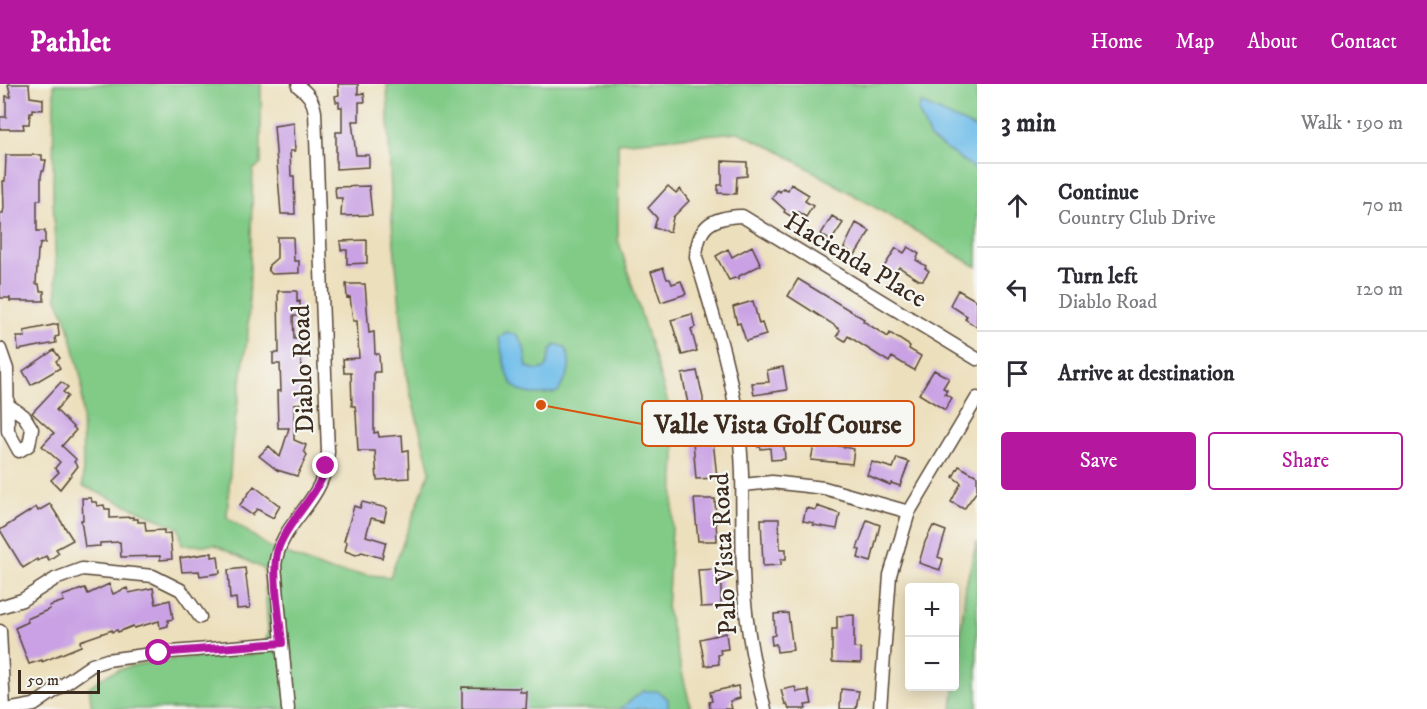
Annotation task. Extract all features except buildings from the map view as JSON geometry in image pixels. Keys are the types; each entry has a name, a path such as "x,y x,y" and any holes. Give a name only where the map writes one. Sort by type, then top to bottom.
{"street":[{"name":"Diablo Road","path":"288,709 275,566 279,547 319,487 328,452 315,112 314,102 298,86"},
{"name":"Hacienda Place","path":"709,224 723,217 742,216 977,358"},
{"name":"Palo Vista Road","path":"709,224 697,242 696,257 722,346 738,424 743,485 743,572 752,662 765,709"},
{"path":"0,349 7,369 8,405"},
{"path":"880,709 890,574 909,512 977,399"},
{"path":"743,485 772,482 824,488 909,512"},
{"path":"0,607 22,600 55,579 82,569 153,576 181,590 200,617"},
{"path":"0,631 4,709"},
{"path":"12,709 34,705 92,664 107,660 159,653 282,643"}],"green space":[{"path":"54,84 261,84 261,164 253,170 248,332 232,444 227,517 269,547 330,571 390,577 430,471 407,379 392,223 387,84 977,84 977,267 775,149 738,132 618,143 618,239 676,429 667,610 691,709 92,709 89,687 120,669 159,661 262,654 268,631 264,569 215,545 182,545 179,528 83,486 82,382 68,324 57,298 53,196"},
{"path":"977,541 977,709 952,709 954,691 959,691 959,647 966,585"}],"water":[{"path":"921,103 977,129 977,170 930,138 918,111"},
{"path":"506,332 517,335 524,347 527,367 538,370 546,368 551,350 556,344 565,347 569,370 558,392 529,393 513,384 508,376 499,338"},
{"path":"643,691 657,691 668,699 668,709 620,709"}],"place":[{"name":"Valle Vista Golf Course","path":"541,405"}],"route":[{"path":"159,653 282,643 275,566 279,547 319,487 326,466"}]}
